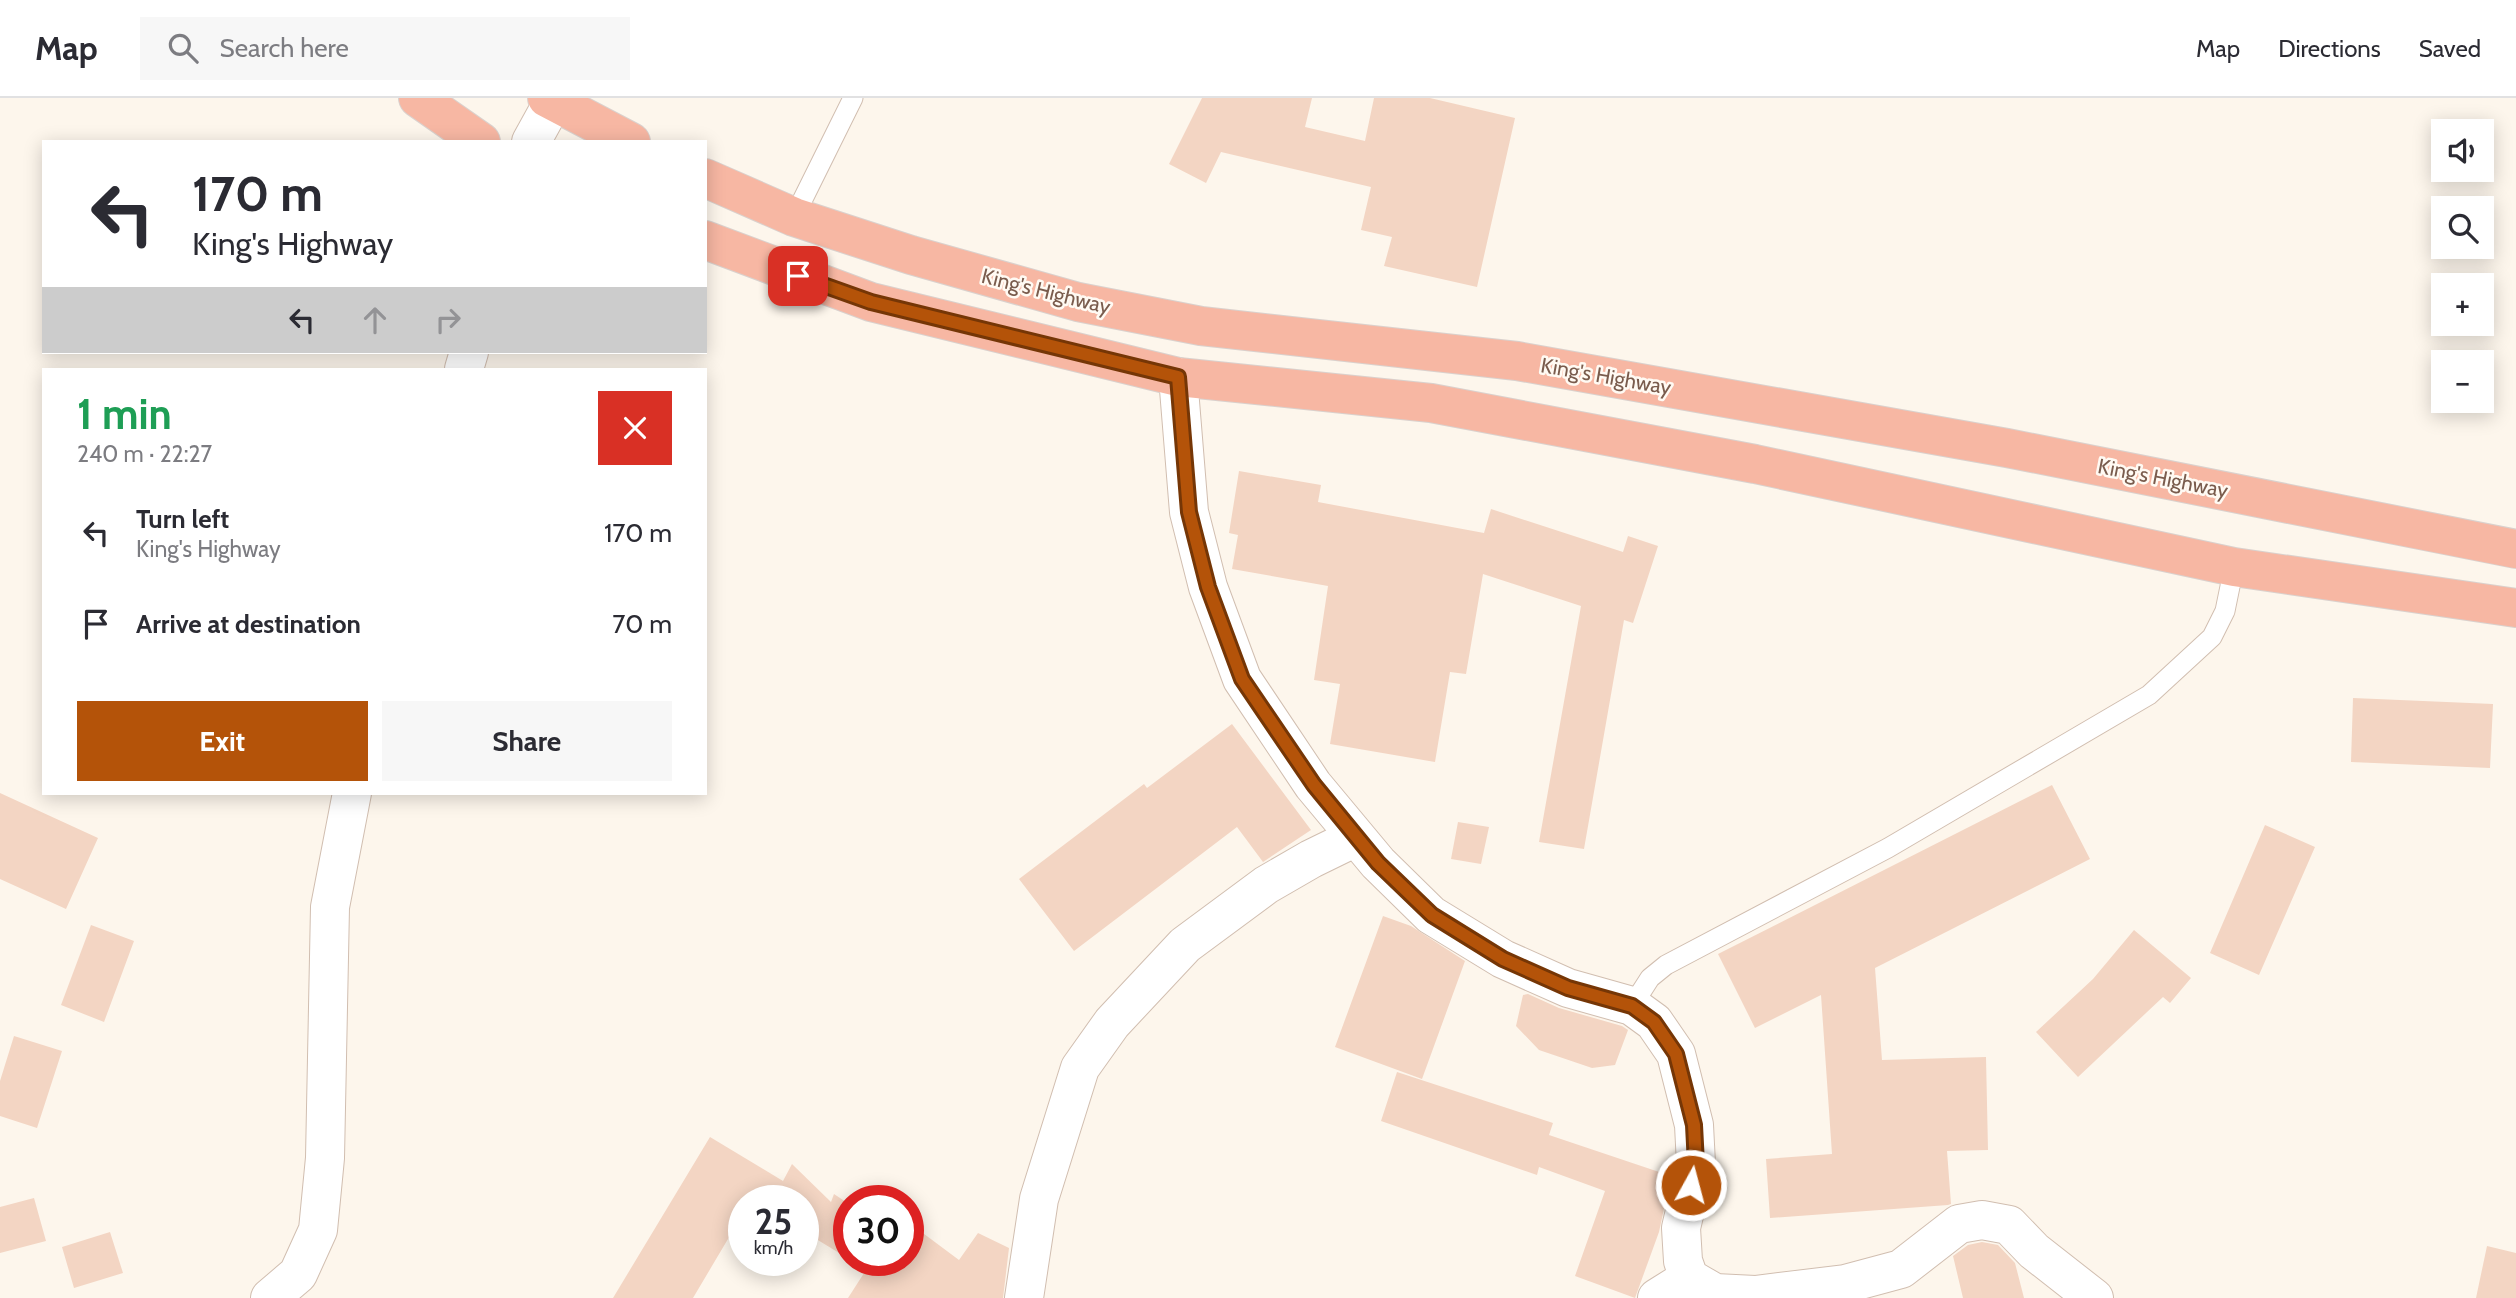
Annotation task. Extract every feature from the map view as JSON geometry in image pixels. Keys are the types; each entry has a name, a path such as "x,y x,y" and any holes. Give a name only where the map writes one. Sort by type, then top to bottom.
{"highway":[{"path":"418,98 478,140"},
{"path":"550,100 627,140"},
{"name":"King's Highway","path":"707,179 794,217 911,255 1078,302 1201,326 1517,360 2007,448 2516,549"},
{"path":"707,241 871,302 1178,377 1431,403 1755,464 2234,566 2516,608"}],"street":[{"path":"532,140 550,100"},
{"path":"1178,377 1189,512 1208,587 1242,679 1314,785 1378,863 1432,915 1503,959 1568,988 1632,1006 1654,1022 1676,1054 1694,1125 1696,1164 1681,1228 1683,1261 1689,1278 1715,1293 1755,1295 1845,1284 1901,1269 1959,1224 1982,1220 2009,1225 2034,1251 2094,1298"},
{"path":"289,1290 318,1230 325,1158 330,907 352,795"},
{"path":"1024,1298 1039,1199 1080,1068 1121,1013 1185,945 1266,885 1356,837"},
{"path":"1657,1298 1689,1278"}],"lane":[{"path":"794,217 853,98"},
{"path":"1632,1006 1650,978 1666,965 1888,848 2149,695 2212,637 2225,611 2234,566"}],"building":[{"path":"1202,98 1312,98 1305,127 1365,141 1374,98 1430,98 1515,118 1477,287 1384,266 1392,237 1361,230 1371,187 1221,152 1206,183 1169,164"},
{"path":"1239,471 1321,485 1318,502 1484,533 1491,509 1623,552 1628,536 1658,546 1633,623 1624,620 1584,849 1539,842 1581,606 1483,574 1466,674 1450,672 1435,762 1330,744 1340,684 1314,680 1328,586 1232,569 1238,535 1229,533"},
{"path":"2353,698 2493,704 2490,768 2351,762"},
{"path":"1232,724 1311,830 1263,862 1237,827 1074,951 1019,879 1144,784 1147,788"},
{"path":"2052,785 2090,859 1875,968 1882,1060 1986,1057 1988,1150 1947,1151 1951,1204 1948,1205 1770,1218 1766,1159 1832,1154 1821,995 1755,1028 1718,954"},
{"path":"0,793 98,838 66,909 0,879"},
{"path":"1458,822 1489,827 1481,864 1451,859"},
{"path":"2265,825 2315,847 2259,975 2210,953"},
{"path":"1383,916 1411,926 1465,961 1422,1079 1335,1047"},
{"path":"91,925 134,941 104,1022 61,1005"},
{"path":"2134,930 2191,978 2170,1003 2163,997 2078,1077 2036,1032 2093,979"},
{"path":"1528,994 1559,1008 1628,1030 1615,1065 1592,1068 1539,1050 1516,1026 1523,995"},
{"path":"14,1036 62,1051 37,1128 0,1116 0,1081"},
{"path":"1397,1072 1553,1123 1549,1135 1671,1176 1659,1232 1635,1298 1575,1276 1605,1191 1539,1167 1537,1175 1381,1121"},
{"path":"710,1137 783,1181 792,1164 814,1185 728,1185 728,1239 693,1298 613,1298"},
{"path":"819,1190 831,1202 833,1197 833,1249 819,1241"},
{"path":"34,1198 46,1241 0,1253 0,1207"},
{"path":"110,1232 123,1273 74,1288 62,1247"},
{"path":"978,1233 1009,1248 1003,1298 848,1298 862,1276 924,1276 924,1234 959,1260"},
{"path":"1982,1242 1998,1245 2015,1263 2024,1298 1963,1298 1953,1256 1968,1245"},
{"path":"2487,1246 2516,1253 2516,1298 2476,1298"}],"route":[{"path":"798,276 871,302 1016,340 1178,377 1189,512 1208,587 1242,679 1314,785 1378,863 1432,915 1503,959 1568,988 1632,1006 1654,1022 1676,1054 1694,1125 1696,1164 1691,1185"}]}
